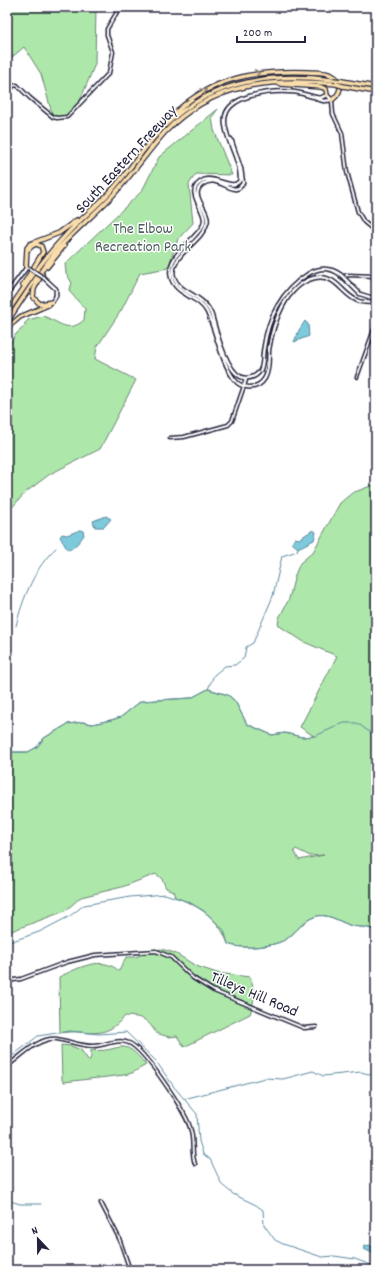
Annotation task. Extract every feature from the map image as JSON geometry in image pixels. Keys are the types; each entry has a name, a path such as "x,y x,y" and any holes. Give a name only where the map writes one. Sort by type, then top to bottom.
{"highway":[{"path":"155,136 164,123 198,95 228,80 249,74 293,71 329,74 336,78 340,86 338,94 332,101"},
{"name":"South Eastern Freeway","path":"7,313 53,248 109,193 155,136 172,119 192,104 214,92 236,84 260,79 284,77 332,80 376,87"},
{"name":"South Eastern Freeway","path":"7,322 46,264 72,235 121,187 159,139 176,122 206,101 228,91 275,82 336,84 376,92"},
{"path":"228,91 272,84 294,84 323,87 327,91 327,95"},
{"path":"28,267 27,248 30,244 65,230 109,193"},
{"path":"52,302 44,304 38,303 33,297 34,289 47,267 72,235"},
{"path":"16,299 42,254 42,249 39,245 34,244 30,247 28,267"},
{"path":"7,328 20,317 52,302"}],"main road":[{"path":"332,101 327,95 320,98 296,92 275,92 242,99 231,105 226,113 225,126 239,170 240,180 236,185 232,185 216,179 209,179 202,181 197,186 195,196 204,215 204,224 175,258 171,268 171,276 174,284 180,291 198,301 206,309 231,373 236,381 244,386 253,387 264,380 267,370 270,342 282,309 289,296 309,280 320,278 331,279 358,301 376,302"},
{"path":"244,386 240,381 240,377 231,367 206,304 200,298 179,286 173,276 173,267 176,261 207,224 207,215 199,202 198,190 203,184 210,181 235,189 239,188 243,182 241,169 226,126 228,112 235,103 246,99 281,93 300,94 324,101 332,101"},
{"path":"7,294 28,267 44,278 56,289 56,296 52,302"},
{"path":"240,377 246,378 255,376 260,370 264,343 275,311 281,299 291,287 306,275 321,269 331,269 360,294 376,299"},
{"path":"244,386 246,378"}],"street":[{"path":"7,95 13,86 17,85 53,117 62,118 71,114 109,73 112,52 107,35 108,29 120,7"},
{"path":"332,101 335,117 342,133 347,172 358,212 364,222 376,232"},
{"path":"342,277 347,275 376,276"},
{"path":"357,377 376,324"},
{"path":"170,438 184,437 228,425 232,420 244,386"},
{"name":"Tilleys Hill Road","path":"7,981 21,979 63,963 95,955 156,951 171,957 193,978 214,992 304,1028 316,1027"},
{"path":"7,1066 45,1040 55,1039 93,1046 118,1042 131,1044 151,1065 187,1118 191,1131 193,1158 195,1164"},
{"path":"101,1203 119,1238 130,1270"}],"green space":[{"path":"7,7 96,7 95,64 77,108 71,114 62,118 53,117 41,74 24,47 7,63"},
{"name":"The Elbow Recreation Park","path":"218,109 212,117 214,130 232,175 196,174 189,184 193,223 178,239 168,268 140,273 122,309 97,347 95,359 136,380 100,449 50,474 26,492 7,513 7,349 16,334 26,325 24,324 28,320 43,316 64,326 73,326 84,320 85,309 69,291 72,283 66,273 65,264 142,191 159,157"},
{"path":"376,484 376,931 370,928 349,925 327,916 318,916 307,921 288,938 275,944 258,947 234,946 228,944 214,920 192,904 175,897 173,891 166,888 162,879 156,874 122,887 81,897 65,911 7,934 7,752 28,752 37,747 44,738 68,724 83,722 92,724 121,717 141,701 191,698 208,689 228,695 235,701 247,724 272,735 285,733 302,737 314,736 300,727 337,656 304,642 278,625 279,618 289,599 295,575 300,563 313,552 340,503 352,493","holes":["296,849 310,856 324,855 299,860 294,851"]},
{"path":"161,949 175,953 196,966 217,973 250,977 254,996 250,1014 184,1047 177,1036 169,1037 156,1033 147,1021 131,1016 125,1016 117,1024 102,1032 60,1033 59,977 82,967 98,963 112,966 119,971 126,957 136,957 149,951"},
{"path":"61,1045 71,1046 81,1050 89,1061 91,1057 91,1050 109,1050 126,1047 138,1055 146,1065 132,1073 124,1075 64,1082 62,1080"}],"water":[{"path":"305,321 308,324 309,336 294,342 299,330"},
{"path":"106,516 111,519 104,527 95,527 93,521"},
{"path":"80,530 83,531 84,535 74,547 69,550 67,549 60,537 62,534 67,535"},
{"path":"313,530 316,532 314,540 298,548 292,543 295,538 299,539"},
{"path":"370,1245 376,1253 374,1254 364,1249 365,1246"}],"waterway":[{"path":"16,626 26,594 36,573 56,548"},
{"path":"7,752 28,752 37,747 44,738 68,724 83,722 92,724 121,717 141,701 191,698 208,689 214,675 225,666 235,665 244,658 246,647 253,643 273,596 282,556 297,551 298,548"},
{"path":"209,689 228,695 235,701 247,724 272,735 285,733 302,737 315,736 344,723 357,723 376,735"},
{"path":"7,943 39,932 70,916 84,905 130,897 165,894 189,902 204,911 224,930 228,944 234,946 258,947 275,944 288,938 307,921 319,916 328,916 349,925 370,928 376,931"},
{"path":"7,1060 38,1036 70,1031 99,1034 126,1032 156,1061"},
{"path":"158,1064 174,1087 197,1114 199,1141 203,1154 210,1159 222,1185 233,1194 263,1210 264,1225 275,1240 322,1257 334,1256 355,1259 376,1267"},
{"path":"184,1099 265,1078 283,1079 313,1071 323,1076 361,1072 376,1076"},
{"path":"7,1200 20,1204 41,1204"}]}
